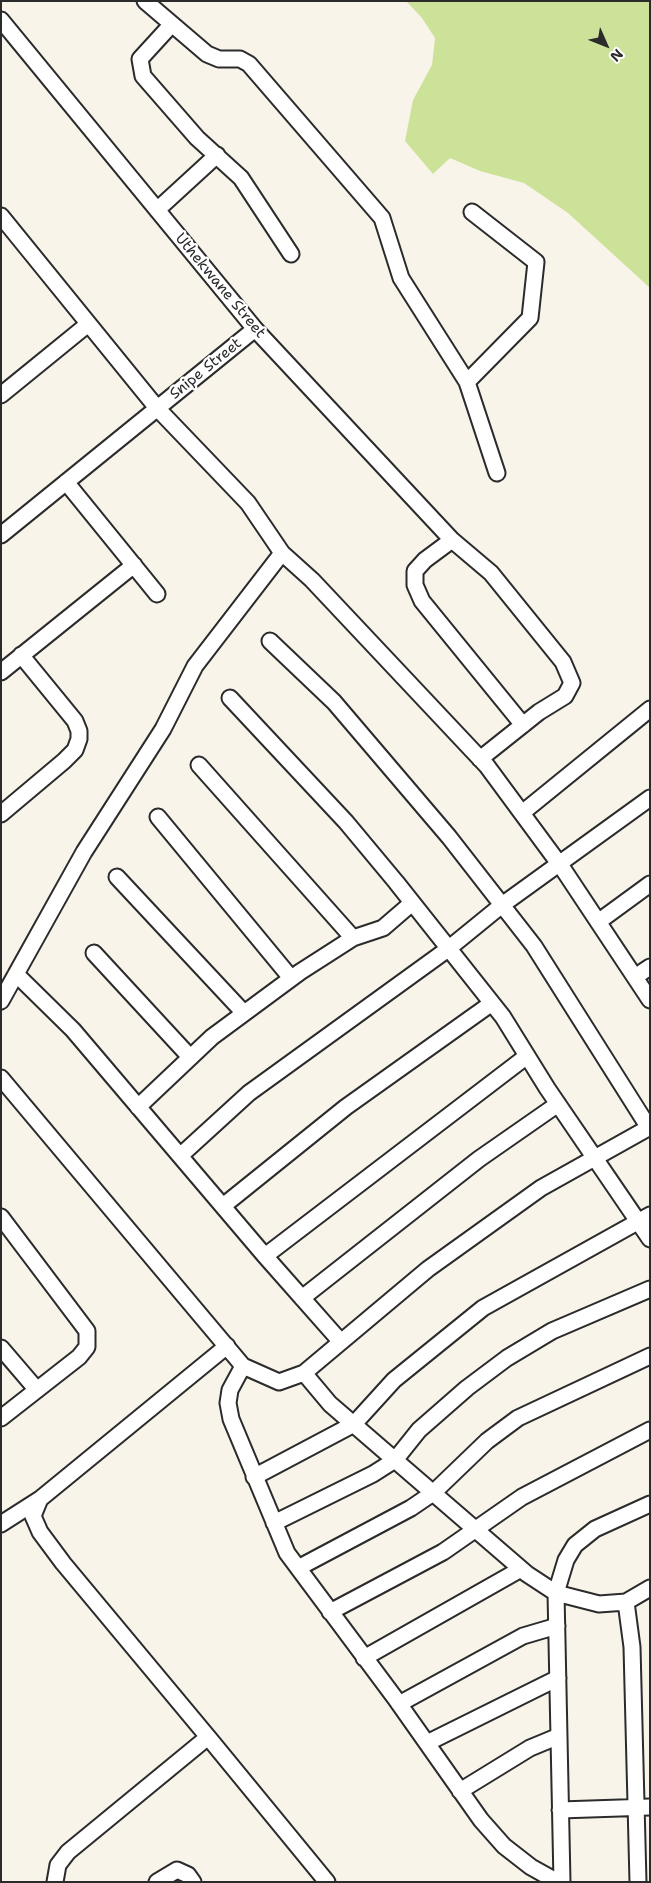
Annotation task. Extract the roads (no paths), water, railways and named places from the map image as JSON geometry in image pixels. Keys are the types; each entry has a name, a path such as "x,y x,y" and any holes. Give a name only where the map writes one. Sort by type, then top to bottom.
{"street":[{"path":"145,1 207,54 219,59 240,59 249,64 382,218 387,228 401,278 466,382 496,473"},
{"name":"Uthekwane Street","path":"1,20 255,330 452,540 491,573 563,662 572,683 565,696 523,724"},
{"path":"172,24 140,59 143,76 197,138 241,178 291,254"},
{"path":"157,210 216,155"},
{"path":"466,382 530,318 536,262 472,212"},
{"path":"1,216 157,408 248,503 282,553 312,580 480,758 558,864 650,1000"},
{"path":"1,395 88,325"},
{"name":"Snipe Street","path":"1,534 255,330"},
{"path":"66,482 157,594"},
{"path":"452,540 425,560 415,571 414,585 422,601 523,724 480,758"},
{"path":"1,1001 84,852 163,729 195,666 282,553"},
{"path":"1,672 134,566"},
{"path":"1,1078 243,1366 279,1382 304,1373 428,1269 541,1188 649,1128 534,946 449,837 334,702 270,641"},
{"path":"1,814 64,761 75,750 80,740 75,721 21,655"},
{"path":"230,698 346,822 492,1003 558,1104 596,1158 644,1219 650,1239"},
{"path":"522,813 650,709"},
{"path":"199,765 353,938"},
{"path":"180,1156 249,1093 448,949 502,905 650,798"},
{"path":"158,817 291,978"},
{"path":"117,877 244,1013"},
{"path":"598,922 650,884"},
{"path":"138,1106 212,1037 291,978 353,938 383,928 412,903"},
{"path":"94,954 190,1057"},
{"path":"635,977 650,968"},
{"path":"16,974 74,1030 265,1256 341,1342"},
{"path":"223,1206 346,1107 492,1003"},
{"path":"265,1256 527,1056"},
{"path":"302,1298 479,1159 558,1104"},
{"path":"1,1217 87,1331 87,1347 79,1357 1,1418"},
{"path":"254,1477 354,1424 394,1380 483,1308 528,1281 644,1219"},
{"path":"274,1523 373,1474 395,1460 419,1430 467,1388 507,1358 552,1331 650,1289"},
{"path":"1,1524 40,1499 227,1346"},
{"path":"1,1348 37,1390"},
{"path":"298,1568 411,1508 433,1493 487,1440 518,1418 650,1356"},
{"path":"243,1366 230,1390 228,1403 230,1419 287,1553 399,1704 481,1820 504,1846 531,1867 558,1882"},
{"path":"304,1373 330,1404 521,1569 556,1593 599,1604 626,1602 650,1588"},
{"path":"330,1612 443,1552 522,1497 650,1430"},
{"path":"40,1499 33,1516 40,1532 327,1882"},
{"path":"562,1882 556,1593 566,1560 575,1545 595,1529 650,1504"},
{"path":"364,1658 521,1569"},
{"path":"626,1602 632,1646 643,1808 638,1882"},
{"path":"399,1704 523,1636 557,1626"},
{"path":"427,1743 558,1678"},
{"path":"55,1882 58,1865 68,1852 208,1736"},
{"path":"460,1791 530,1748 559,1736"},
{"path":"560,1810 643,1808"},
{"path":"157,1882 177,1870 188,1875 193,1882"}]}
